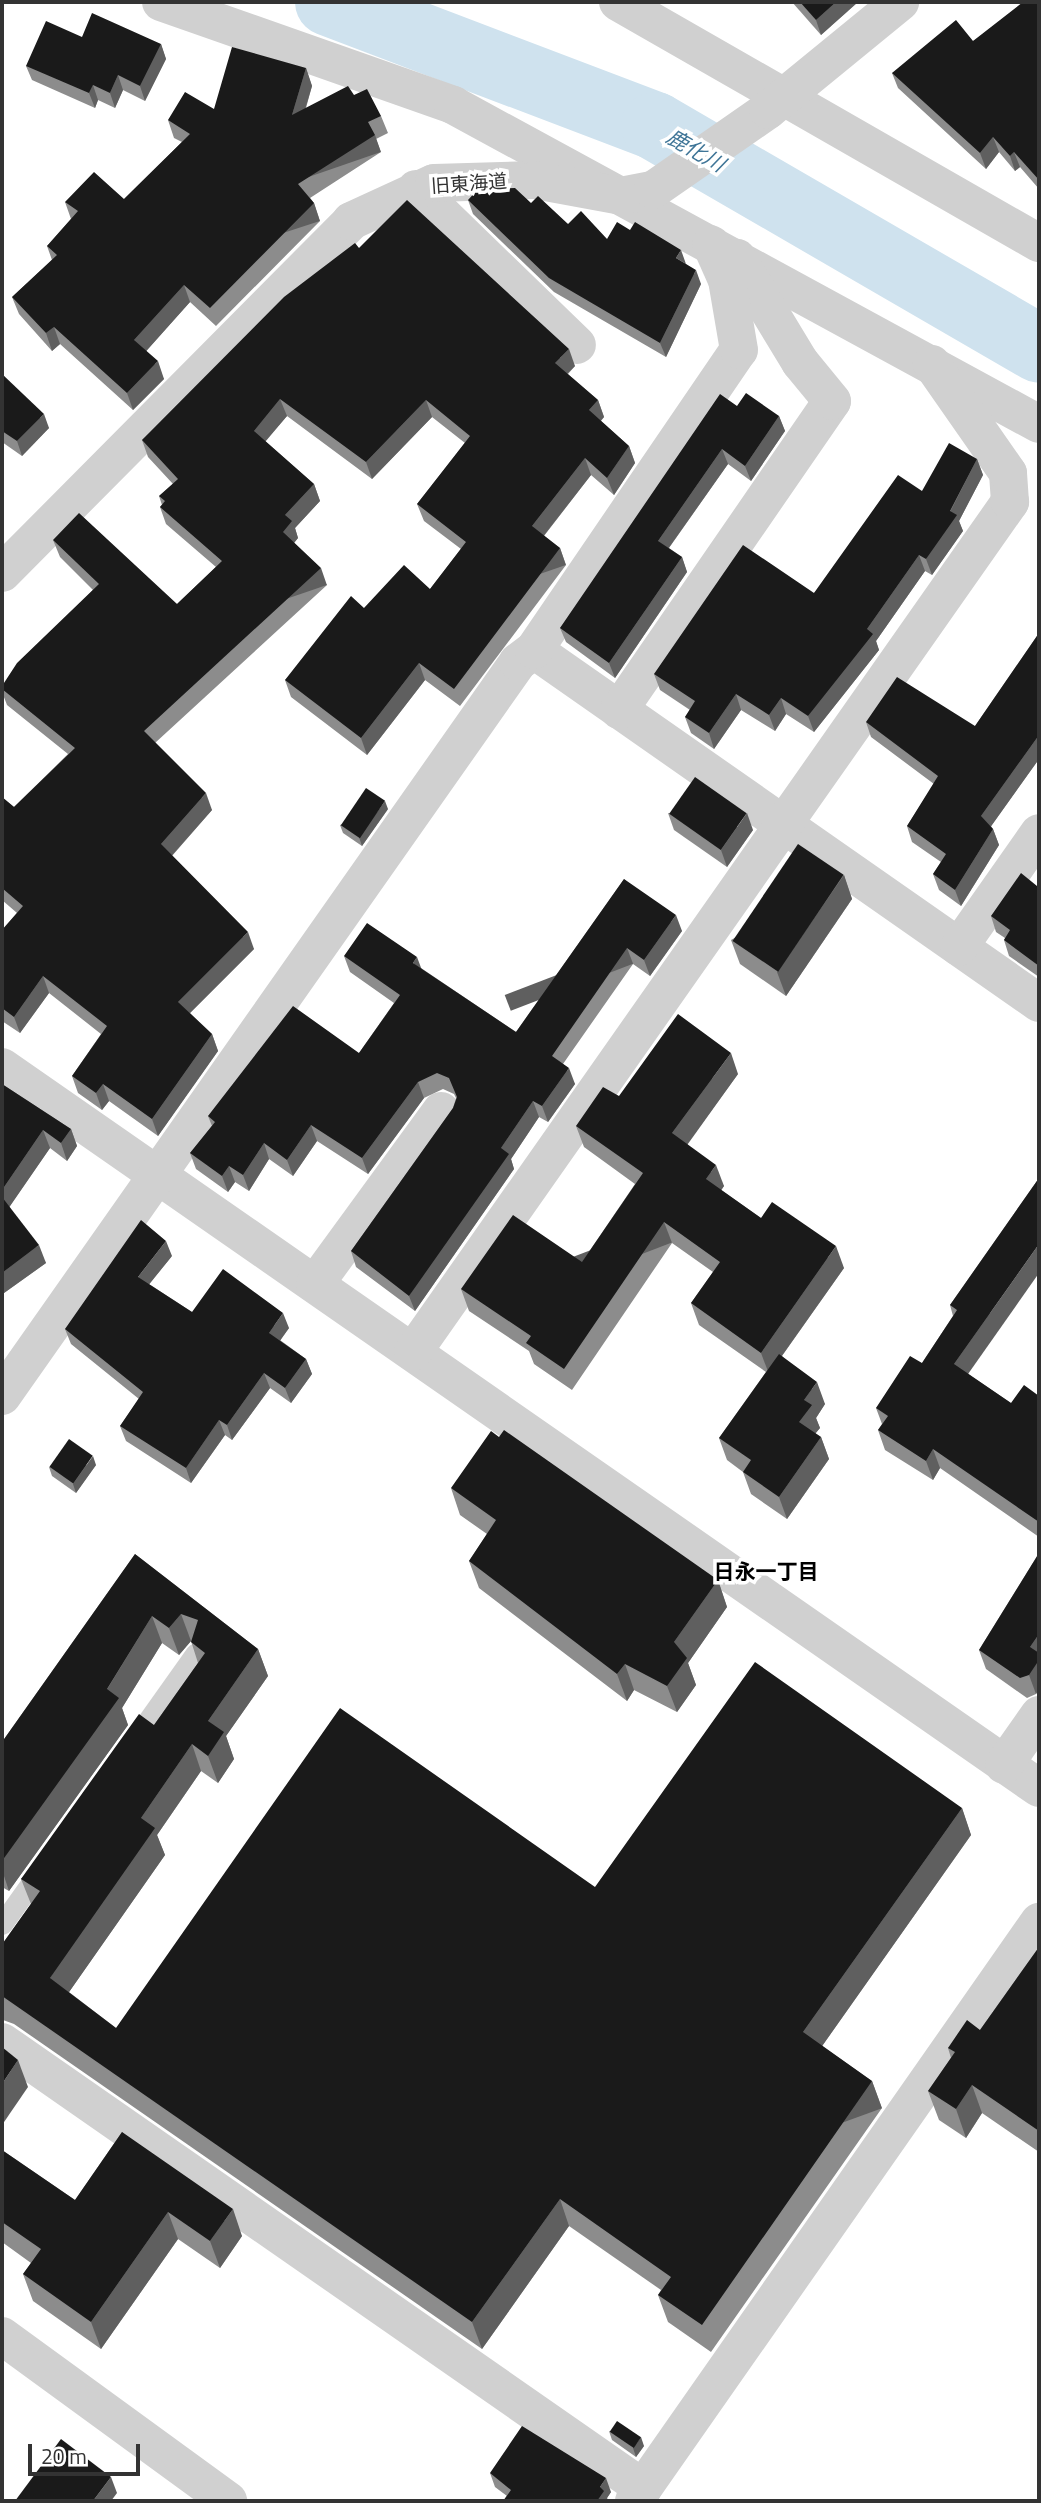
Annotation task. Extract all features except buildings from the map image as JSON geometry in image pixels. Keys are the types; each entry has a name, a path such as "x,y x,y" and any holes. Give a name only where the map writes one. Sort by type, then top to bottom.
{"street":[{"path":"161,2 453,105 637,193 724,251 1039,424"},
{"path":"618,2 775,104 1039,243"},
{"path":"637,193 775,104 900,2"},
{"name":"旧東海道","path":"2,573 287,278 351,221 416,188 535,180 637,193"},
{"path":"416,188 577,345"},
{"path":"2,1396 496,693 534,650 739,350 724,251"},
{"path":"619,709 832,401 800,362 724,251"},
{"path":"413,1352 787,825 1010,502 1008,473 932,364"},
{"path":"534,650 1039,1003"},
{"path":"960,947 1039,833"},
{"path":"2,1067 1039,1788"},
{"path":"316,1284 441,1111"},
{"path":"1004,1765 1039,1715"},
{"path":"2,2042 638,2495 1039,1922"},
{"path":"2,2336 228,2501"}],"lane":[{"path":"115,1766 196,1653"},
{"path":"2,1924 58,1845"}],"waterway":[{"name":"鹿化川","path":"329,2 655,126 1039,349"}],"district":[{"name":"日永一丁目","path":"766,1571"}]}
